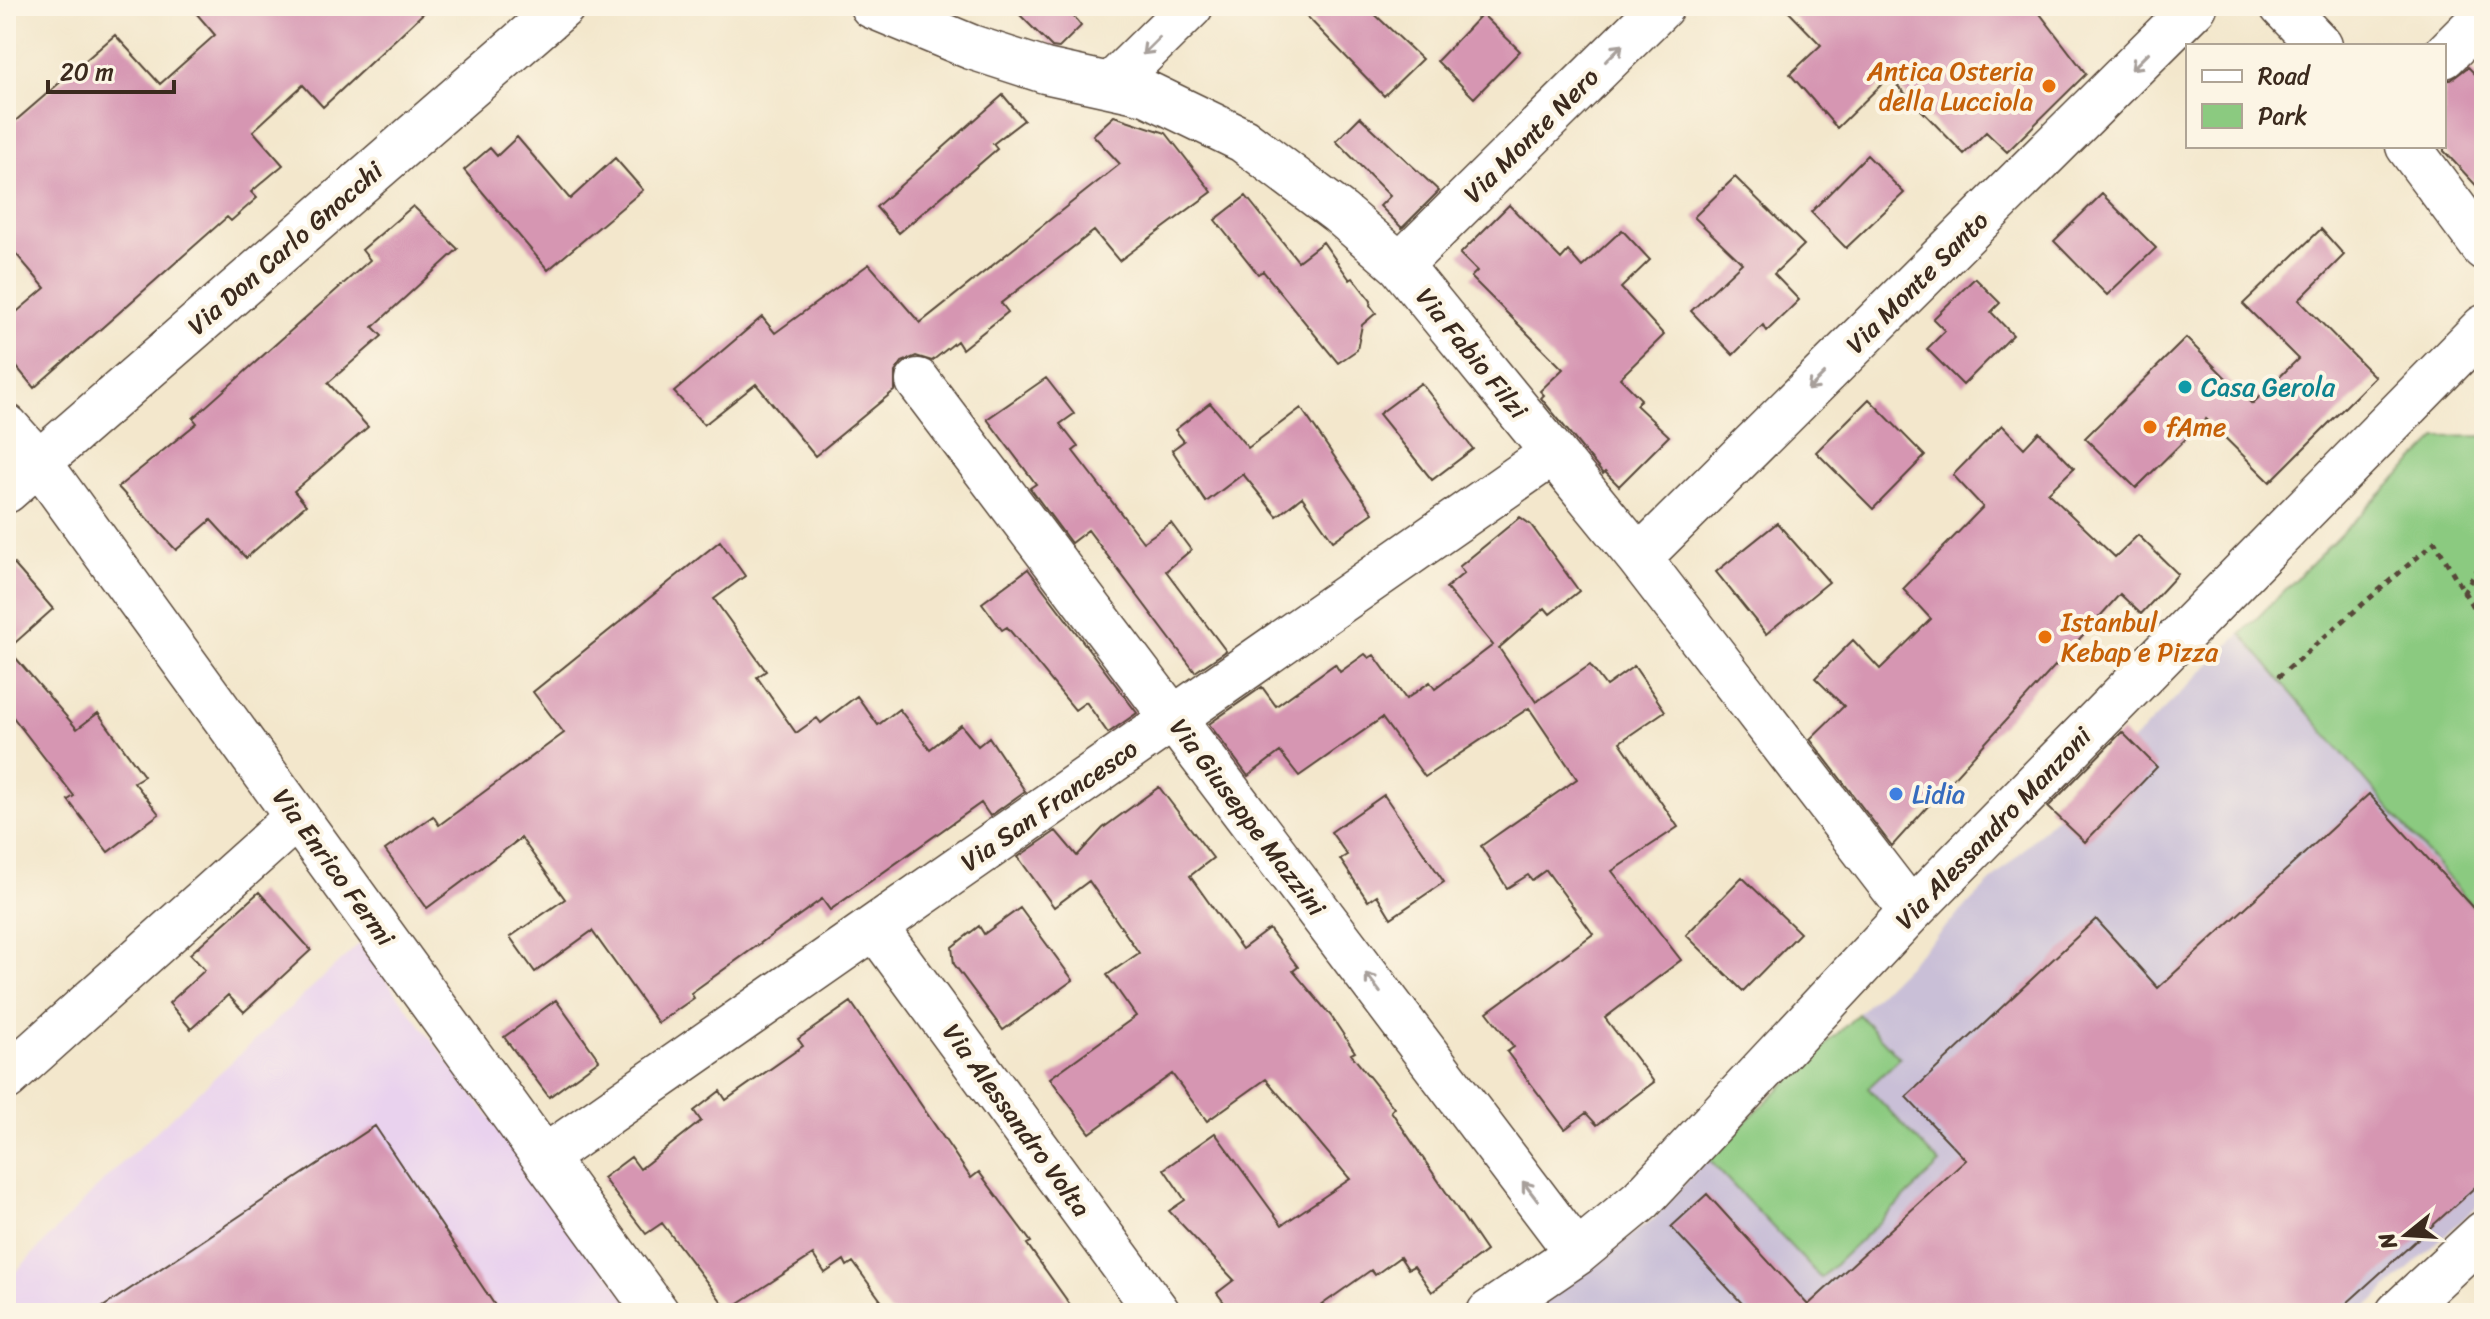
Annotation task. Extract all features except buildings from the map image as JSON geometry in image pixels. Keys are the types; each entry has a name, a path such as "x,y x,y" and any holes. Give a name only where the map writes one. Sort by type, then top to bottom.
{"street":[{"name":"Via Don Carlo Gnocchi","path":"6,491 563,6"},
{"name":"Via Fabio Filzi","path":"872,6 971,47 1045,71 1146,93 1243,140 1340,213 1400,265 1639,558 1911,911"},
{"path":"1111,85 1191,6"},
{"name":"Via Monte Nero","path":"1400,265 1662,6"},
{"name":"Via Monte Santo","path":"1639,558 2195,6"},
{"path":"2282,6 2318,44"},
{"path":"2446,54 2484,16"},
{"path":"2409,148 2484,248"},
{"name":"Via Alessandro Manzoni","path":"1489,1313 1577,1253 1641,1200 1911,911 2484,327"},
{"name":"Via Giuseppe Mazzini","path":"918,381 1577,1253"},
{"name":"Via Enrico Fermi","path":"6,426 39,462 657,1313"},
{"name":"Via San Francesco","path":"545,1157 1553,453"},
{"path":"6,1078 297,817"},
{"name":"Via Alessandro Volta","path":"875,927 1158,1313"},
{"path":"2398,1313 2484,1233"}],"path":[{"path":"2278,677 2435,542 2462,594 2484,626"},
{"path":"2462,594 2484,559"}],"shaded area":[{"path":"2240,634 2484,912 2484,1200 2360,1313 1522,1313 1655,1218 1707,1158 1858,1014"},
{"path":"359,944 638,1313 6,1313 6,1282 109,1175"}],"green space":[{"path":"2484,436 2484,920 2241,634 2438,437"},
{"path":"1858,1014 1900,1058 1868,1088 1940,1164 1821,1278 1707,1158"}],"place":[{"name":"Antica Osteria della Lucciola","path":"2049,86"},
{"name":"Casa Gerola","path":"2185,387"},
{"name":"fAme","path":"2150,427"},
{"name":"Istanbul Kebap e Pizza","path":"2045,637"},
{"name":"Lidia","path":"1896,794"}]}
